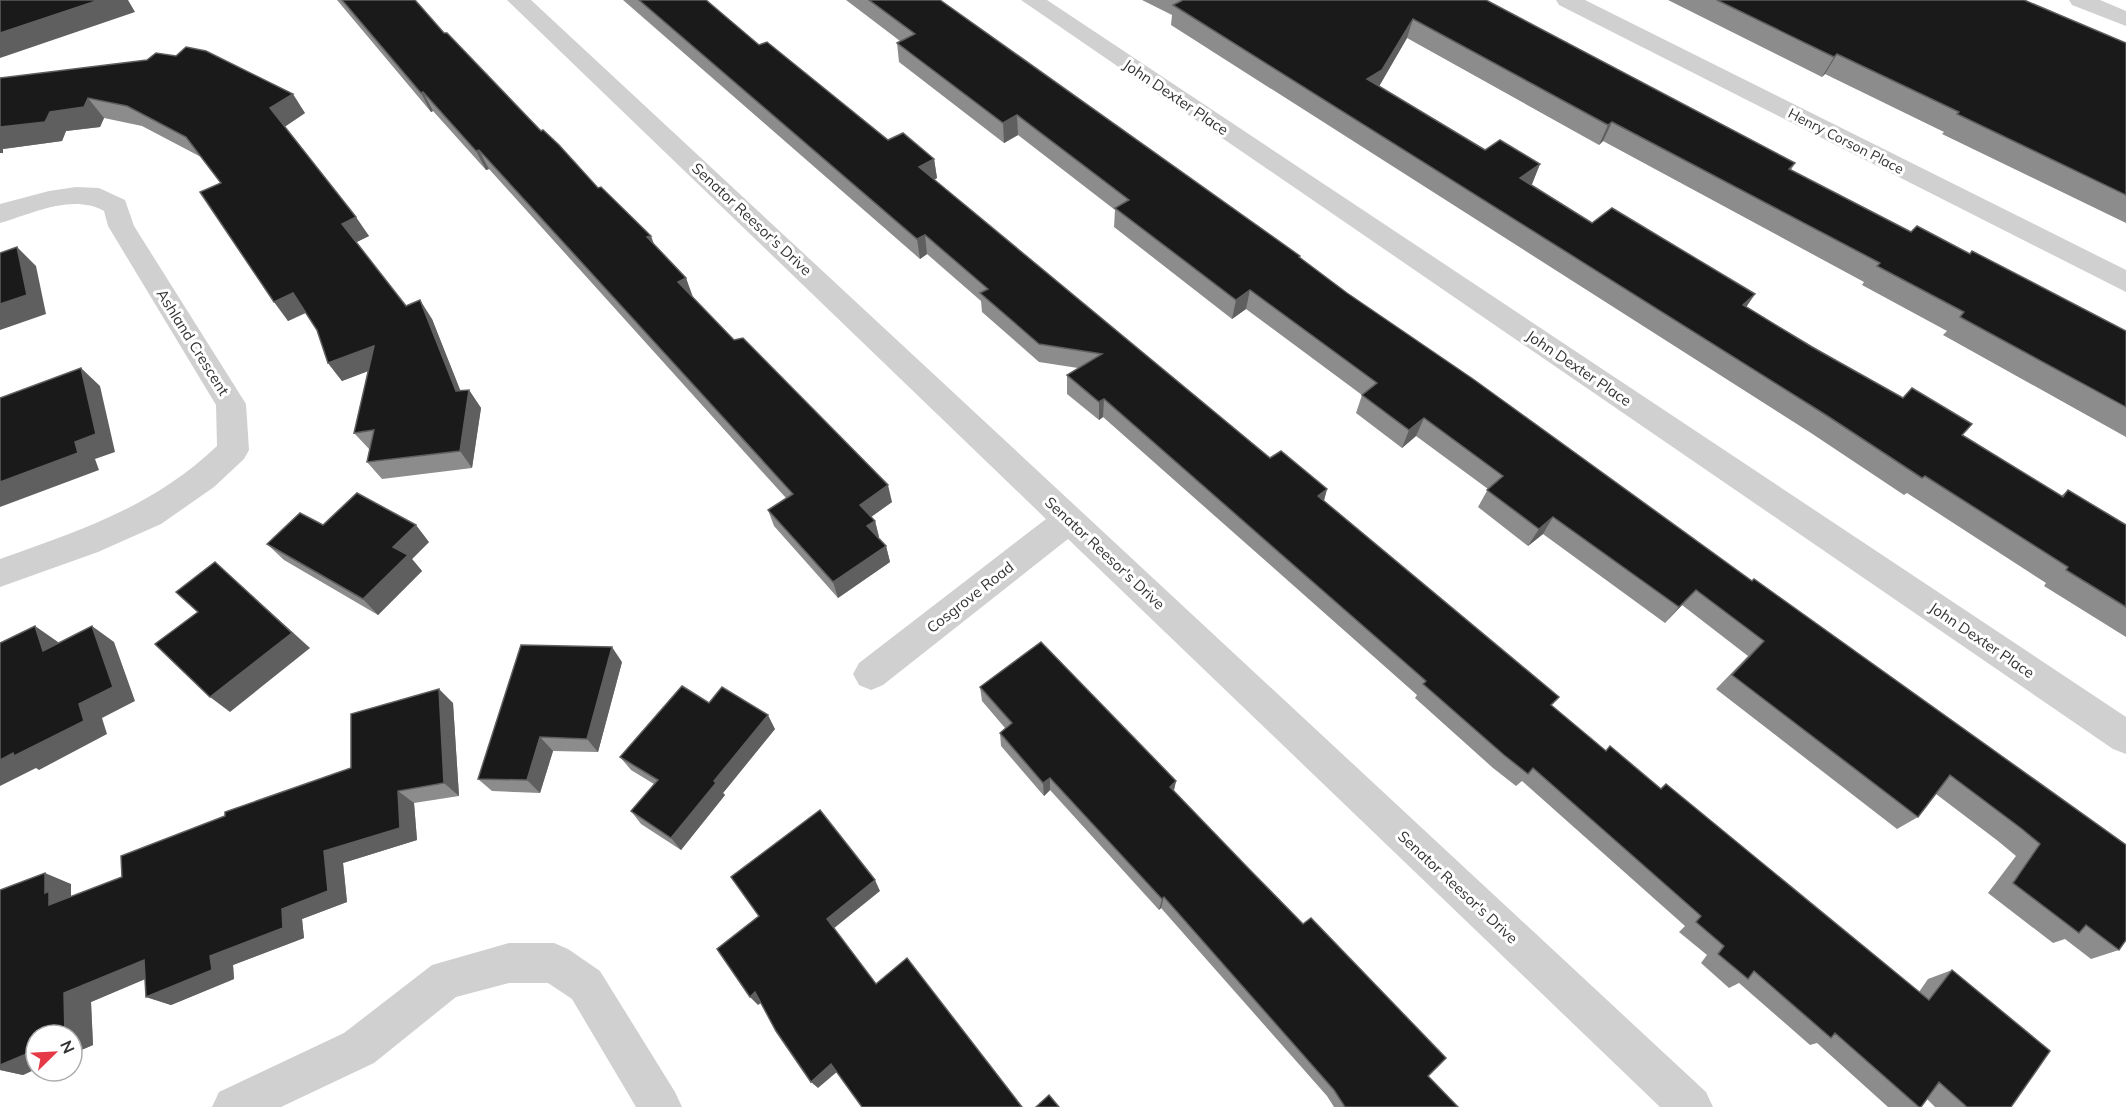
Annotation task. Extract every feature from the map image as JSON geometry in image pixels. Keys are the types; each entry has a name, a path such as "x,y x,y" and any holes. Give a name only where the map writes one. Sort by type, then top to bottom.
{"street":[{"name":"Senator Reesor's Drive","path":"519,0 1691,1107"},
{"name":"John Dexter Place","path":"1032,0 2126,737"},
{"name":"Henry Corson Place","path":"1567,0 2126,282"},
{"path":"2080,0 2126,19"},
{"name":"Ashland Crescent","path":"0,214 32,202 68,197 99,197 116,206 121,226 231,404 233,450 213,470 170,503 125,526 0,573"},
{"name":"Cosgrove Road","path":"871,674 1070,519"},
{"path":"234,1107 359,1048 446,979 508,963 554,963 586,985 660,1107"}],"building":[{"path":"0,0 99,0 0,33"},
{"path":"342,0 415,0 444,33 447,33 541,131 543,130 559,145 598,188 601,187 651,236 647,237 686,278 678,282 734,340 743,338 888,485 860,505 875,521 867,526 886,546 833,582 768,510 793,494 479,150 476,151 423,92 421,93"},
{"path":"639,0 706,0 759,45 767,42 888,140 903,133 934,159 919,167 1270,458 1281,451 1327,489 1318,496 1559,697 1551,705 1606,751 1610,746 1661,789 1666,784 1929,1000 1952,970 2050,1051 2011,1107 1967,1107 1939,1082 1919,1107 1835,1033 1831,1038 1754,971 1748,979 1718,954 1724,946 1696,922 1701,916 1533,768 1528,774 1504,755 1423,684 1426,681 1104,399 1099,402 1067,375 1102,354 1039,344 980,293 988,289 925,235 917,239"},
{"path":"869,0 940,0 1300,256 1347,293 1473,379 1752,581 1754,579 2126,845 2126,940 2119,950 2086,925 2079,933 2013,883 2040,844 2022,829 1950,775 1918,817 1732,675 1764,641 1696,590 1679,607 1553,517 1539,529 1487,490 1503,476 1424,418 1409,430 1362,395 1377,383 1250,290 1236,300 1115,208 1129,200 1017,115 1003,123 897,43 915,34"},
{"path":"1183,0 1486,0 1795,163 1789,169 1911,232 1917,226 1970,254 1972,251 2126,331 2126,407 1960,317 1964,312 1877,266 1880,263 1612,122 1608,125 1413,19 1382,70 1367,79 1485,150 1500,140 1540,164 1520,178 1592,223 1612,208 1755,294 1743,305 1903,398 1912,388 1972,424 1962,435 2063,497 2068,490 2126,525 2126,607 2066,570 2068,567 1925,476 1922,478 1826,415 1173,5"},
{"path":"1717,0 2024,0 2126,43 2126,195 1957,114 1959,112 1837,54 1834,57"},
{"path":"186,47 206,51 293,94 270,108 356,217 342,224 406,306 420,300 456,391 469,390 460,451 367,462 374,430 354,433 374,346 328,363 317,330 293,293 274,302 200,192 221,183 186,137 127,106 88,98 84,107 50,112 45,122 0,127 0,78 147,60 156,53 176,56"},
{"path":"17,247 27,295 0,304 0,253"},
{"path":"81,368 96,434 75,442 78,453 0,482 0,398"},
{"path":"357,493 416,525 393,547 408,555 363,599 267,544 300,513 323,525"},
{"path":"215,562 292,633 210,697 155,644 198,612 176,592"},
{"path":"35,626 43,651 92,626 113,687 79,704 84,721 14,756 13,753 0,760 0,643"},
{"path":"1041,642 1176,781 1170,787 1250,870 1303,924 1311,918 1446,1058 1428,1076 1458,1107 1345,1107 1334,1090 1164,897 1162,899 1050,778 1043,783 1000,733 1012,723 980,687"},
{"path":"521,645 612,647 587,739 540,737 527,780 478,779"},
{"path":"682,686 709,703 722,687 768,715 671,838 631,811 658,780 620,757"},
{"path":"439,689 444,783 398,791 400,828 324,851 328,891 282,909 283,928 210,956 212,970 146,997 144,960 64,993 65,1023 24,1023 24,1055 0,1065 0,890 45,873 45,893 49,891 49,905 122,877 121,856 225,816 225,812 351,768 351,714"},
{"path":"820,810 875,880 827,919 876,984 907,958 1022,1107 862,1107 831,1064 811,1082 776,1031 755,992 750,997 717,949 759,916 731,877"},
{"path":"1049,1095 1059,1107 1036,1107"}]}
